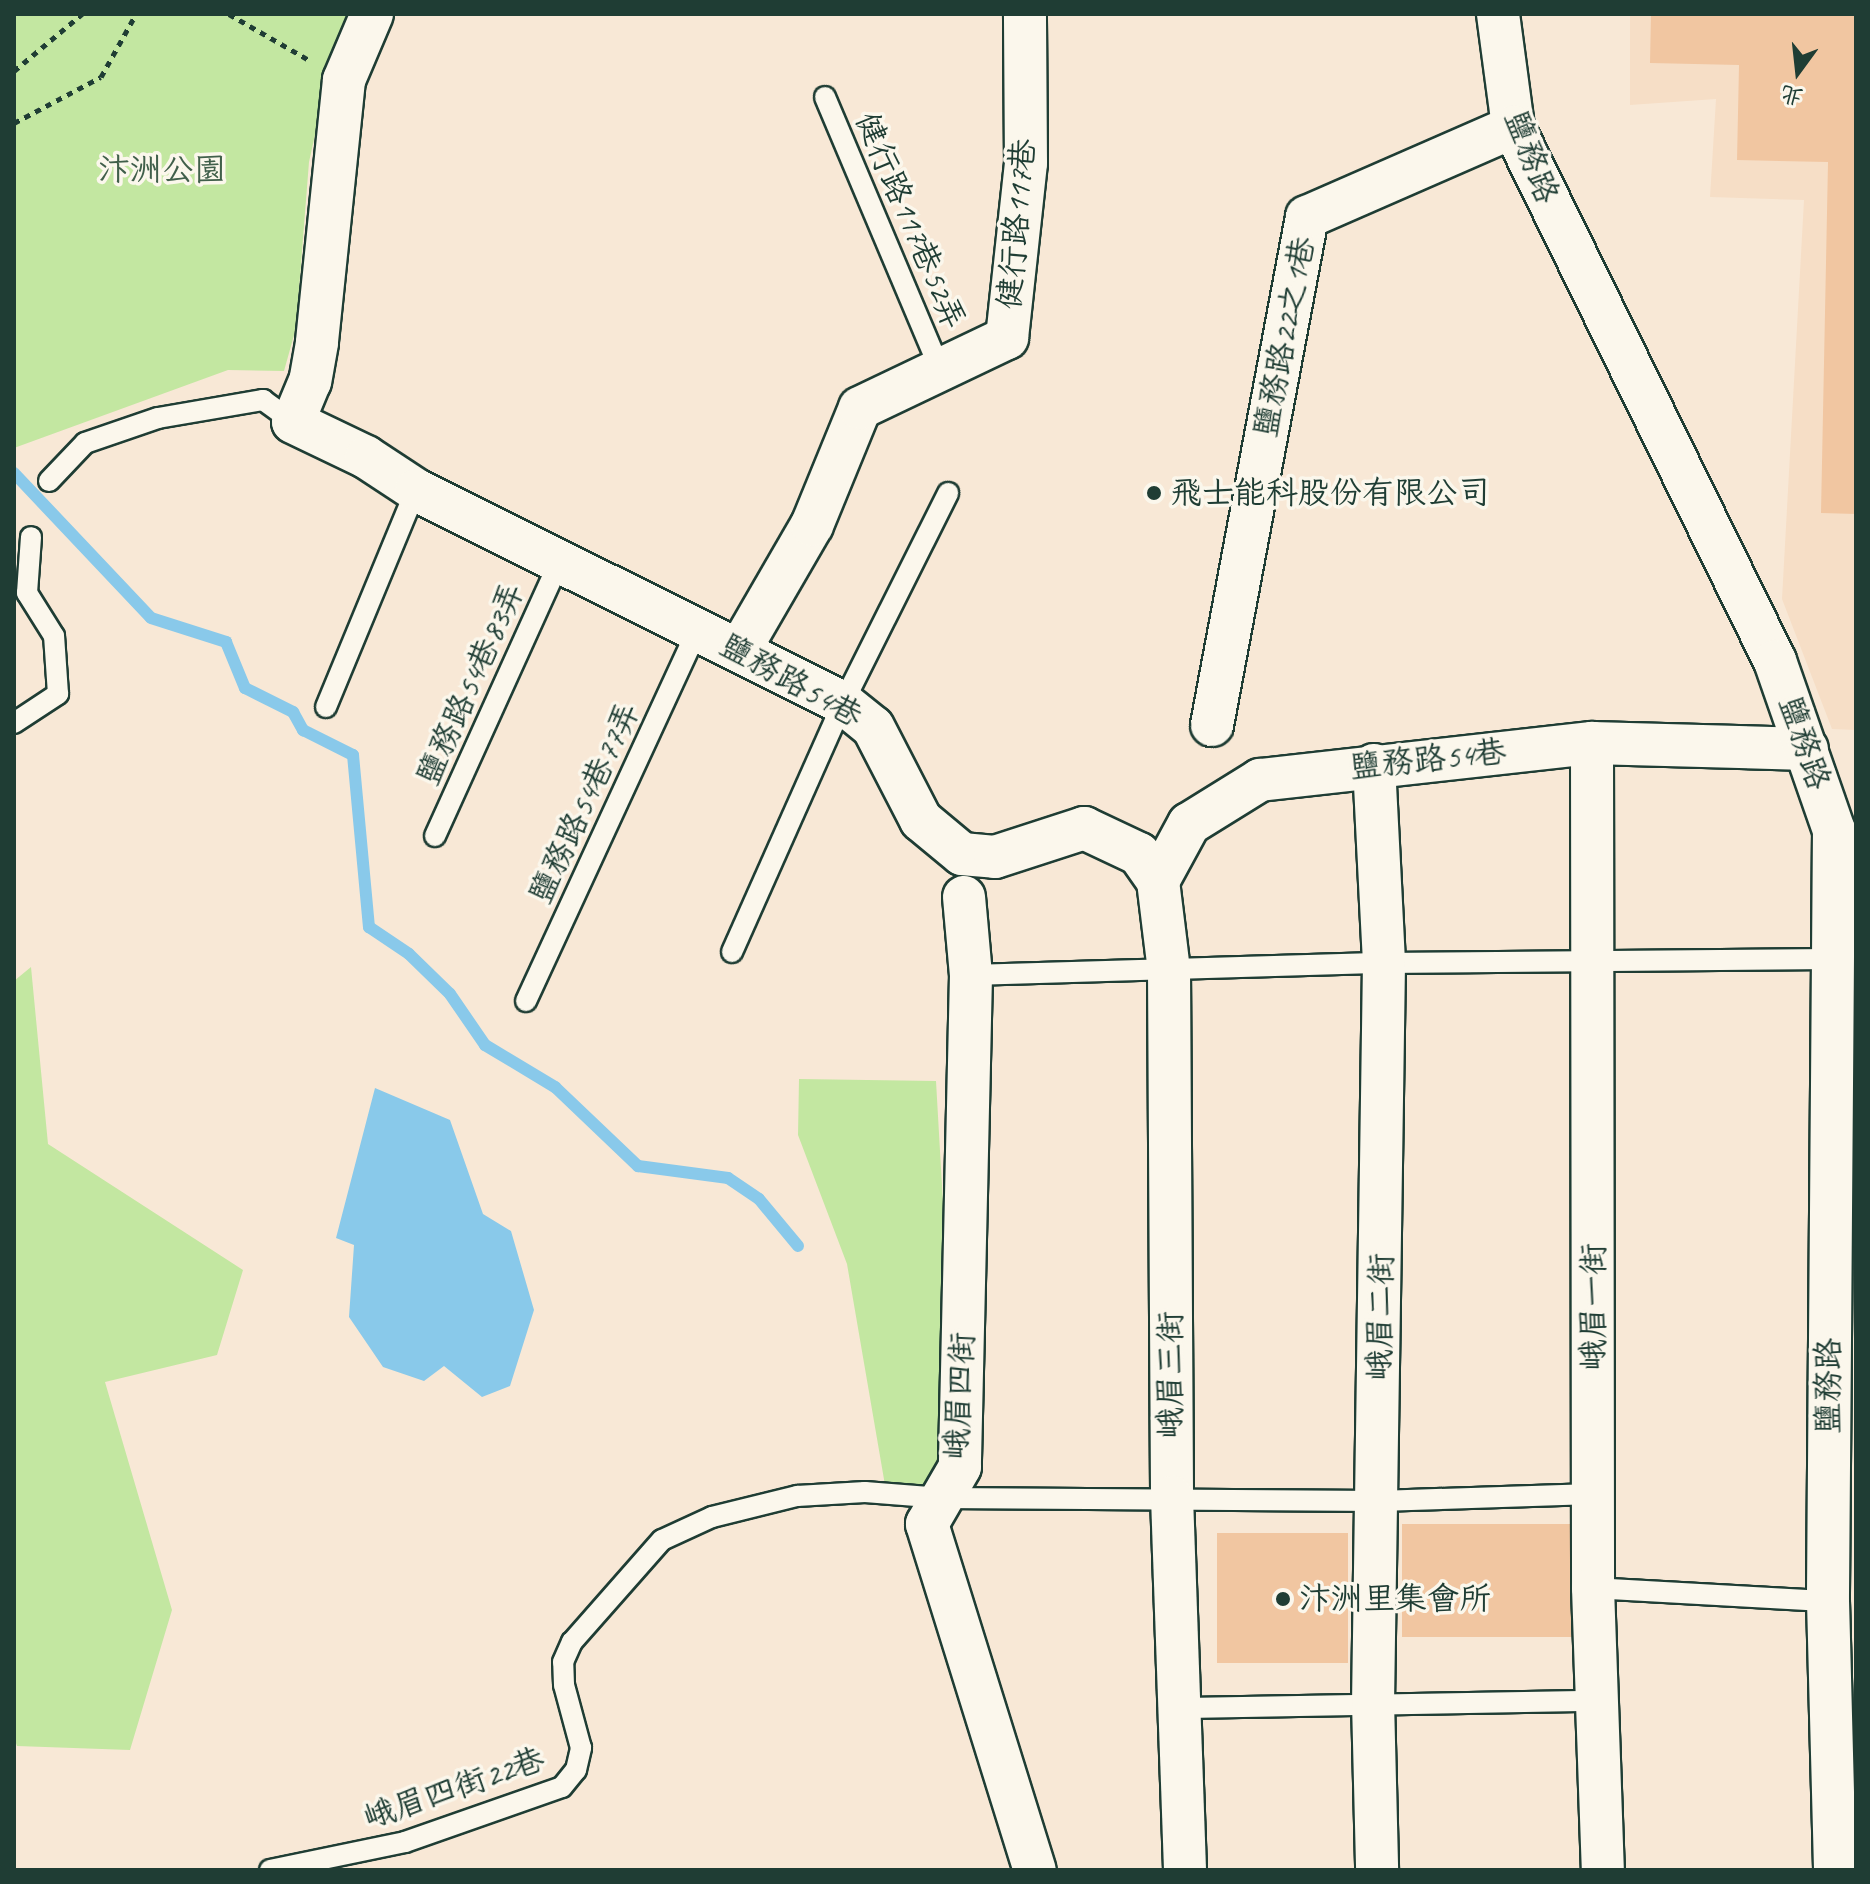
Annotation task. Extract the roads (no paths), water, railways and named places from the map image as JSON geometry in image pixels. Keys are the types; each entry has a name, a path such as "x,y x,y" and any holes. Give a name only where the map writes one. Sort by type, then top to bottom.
{"street":[{"path":"293,422 310,381 317,343 344,80 372,14"},
{"name":"健行路117巷","path":"740,649 812,525 860,408 1007,338 1026,163 1025,14"},
{"name":"鹽務路","path":"1498,14 1513,127 1775,661 1807,749 1845,832 1831,959 1828,1601 1835,1870"},
{"name":"鹽務路22之1巷","path":"1212,725 1307,217 1513,127"},
{"name":"鹽務路54巷","path":"293,422 366,457 416,490 561,558 843,703 873,727 921,820 962,854 995,857 1084,828 1139,854 1158,881 1189,824 1260,780 1592,743 1807,749"},
{"name":"峨眉一街","path":"1592,743 1595,963 1593,1588 1603,1870"},
{"name":"峨眉二街","path":"1374,765 1384,963 1379,1501 1373,1701 1377,1870"},
{"name":"峨眉三街","path":"1158,881 1169,970 1172,1497 1182,1708 1185,1870"},
{"name":"峨眉四街","path":"964,897 971,975 960,1467 927,1524 1035,1870"}],"lane":[{"name":"健行路117巷52弄","path":"825,97 940,369"},
{"name":"鹽務路54巷","path":"49,481 85,443 158,418 263,400 293,422"},
{"path":"326,707 416,490"},
{"path":"732,952 843,703 948,493"},
{"path":"14,723 58,694 54,636 27,593 31,537"},
{"name":"鹽務路54巷83弄","path":"435,836 561,558"},
{"name":"鹽務路54巷77弄","path":"526,1001 698,629"},
{"path":"971,975 1384,963 1831,959"},
{"name":"峨眉四街22巷","path":"270,1870 405,1842 562,1787 576,1770 581,1748 563,1662 572,1642 619,1585 662,1540 680,1529 797,1496 865,1492 942,1498 1172,1497 1379,1501 1593,1494"},
{"path":"1593,1588 1828,1601"},
{"path":"1182,1708 1373,1701 1599,1701"}],"water":[{"path":"375,1088 450,1120 483,1214 511,1231 534,1310 510,1386 482,1397 444,1366 424,1381 383,1367 349,1317 354,1245 336,1238"}],"waterway":[{"path":"14,473 151,618 226,642 245,688 293,712 303,730 353,755 369,927 409,954 450,994 485,1045 555,1087 638,1166 728,1178 759,1199 798,1246"}],"place":[{"name":"飛士能科股份有限公司","path":"1154,493"},
{"name":"汴洲里集會所","path":"1283,1599"}],"park label":[{"name":"汴洲公園","path":"162,170"}]}
